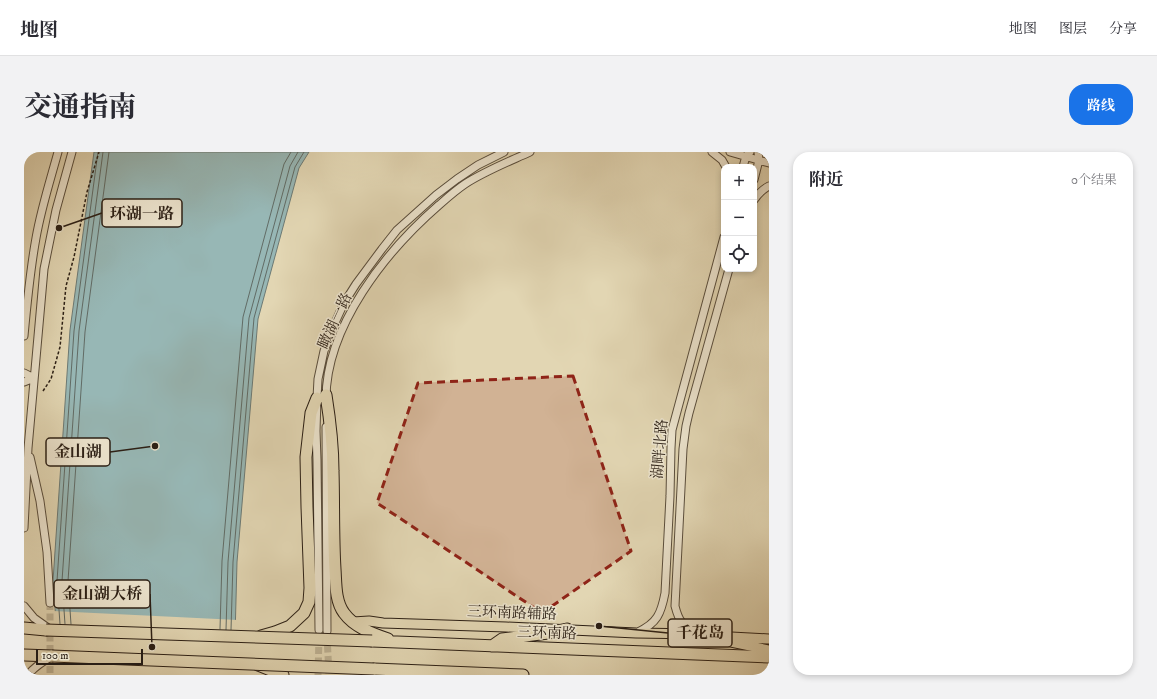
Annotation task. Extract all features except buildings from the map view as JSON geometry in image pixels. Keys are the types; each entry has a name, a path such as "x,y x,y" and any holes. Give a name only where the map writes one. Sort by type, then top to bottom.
{"highway":[{"path":"321,397 329,416 333,469 336,590 339,604 344,614 368,632 402,643"},
{"path":"256,637 290,626 304,613 309,602 310,588 306,507 306,457 311,413 321,397"},
{"path":"24,628 49,630"},
{"name":"三环南路","path":"49,630 769,657"},
{"path":"492,646 502,639 567,630"},
{"path":"24,655 256,664 379,672 400,670 523,675"},
{"path":"256,664 283,675"}],"main road":[{"name":"三环南路辅路","path":"353,622 369,621 383,623 636,633 699,634 717,637"},
{"path":"717,637 769,638"},
{"path":"717,637 727,641 769,650"}],"street":[{"path":"24,336 30,275 36,237 43,202 58,152"},
{"path":"24,528 28,448 44,269 56,210 72,152"},
{"name":"瞰湖一路","path":"327,631 321,397 318,379 324,351 344,303 397,230 436,195 478,165 504,152"},
{"name":"瞰湖一路","path":"319,630 321,397 331,358 339,336 364,289 391,254 429,214 464,185 497,167 530,152"},
{"path":"712,152 722,160 724,164"},
{"path":"730,152 748,154 769,163"},
{"path":"757,168 759,160 758,152"},
{"path":"744,164 748,154"},
{"path":"757,196 769,186"},
{"name":"湖畔北路","path":"636,633 653,624 658,618 662,608 665,593 672,430 721,248"},
{"name":"湖畔北路","path":"699,634 683,625 678,617 676,606 683,449 689,413 728,272"},
{"path":"24,373 34,378"},
{"path":"24,382 34,378"},
{"path":"28,448 40,501 47,552 50,603"},
{"path":"24,606 34,618 49,630"},
{"path":"28,675 39,664 52,656"}],"path":[{"path":"43,391 51,379 60,347 66,286 99,152"}],"highlighted area":[{"path":"573,376 631,551 542,613 377,503 418,383"}],"water":[{"path":"94,152 309,152 299,168 258,319 237,562 234,675 60,675 53,581 70,330"}],"pier":[{"path":"53,611 238,620 236,675 58,675"}],"tunnel":[{"path":"50,603 50,675"},
{"path":"327,635 329,675"},
{"path":"318,675 319,637"}],"place":[{"name":"环湖一路","path":"59,228"},
{"name":"金山湖","path":"155,446"},
{"name":"千花岛","path":"599,626"},
{"name":"金山湖大桥","path":"152,647"}]}
